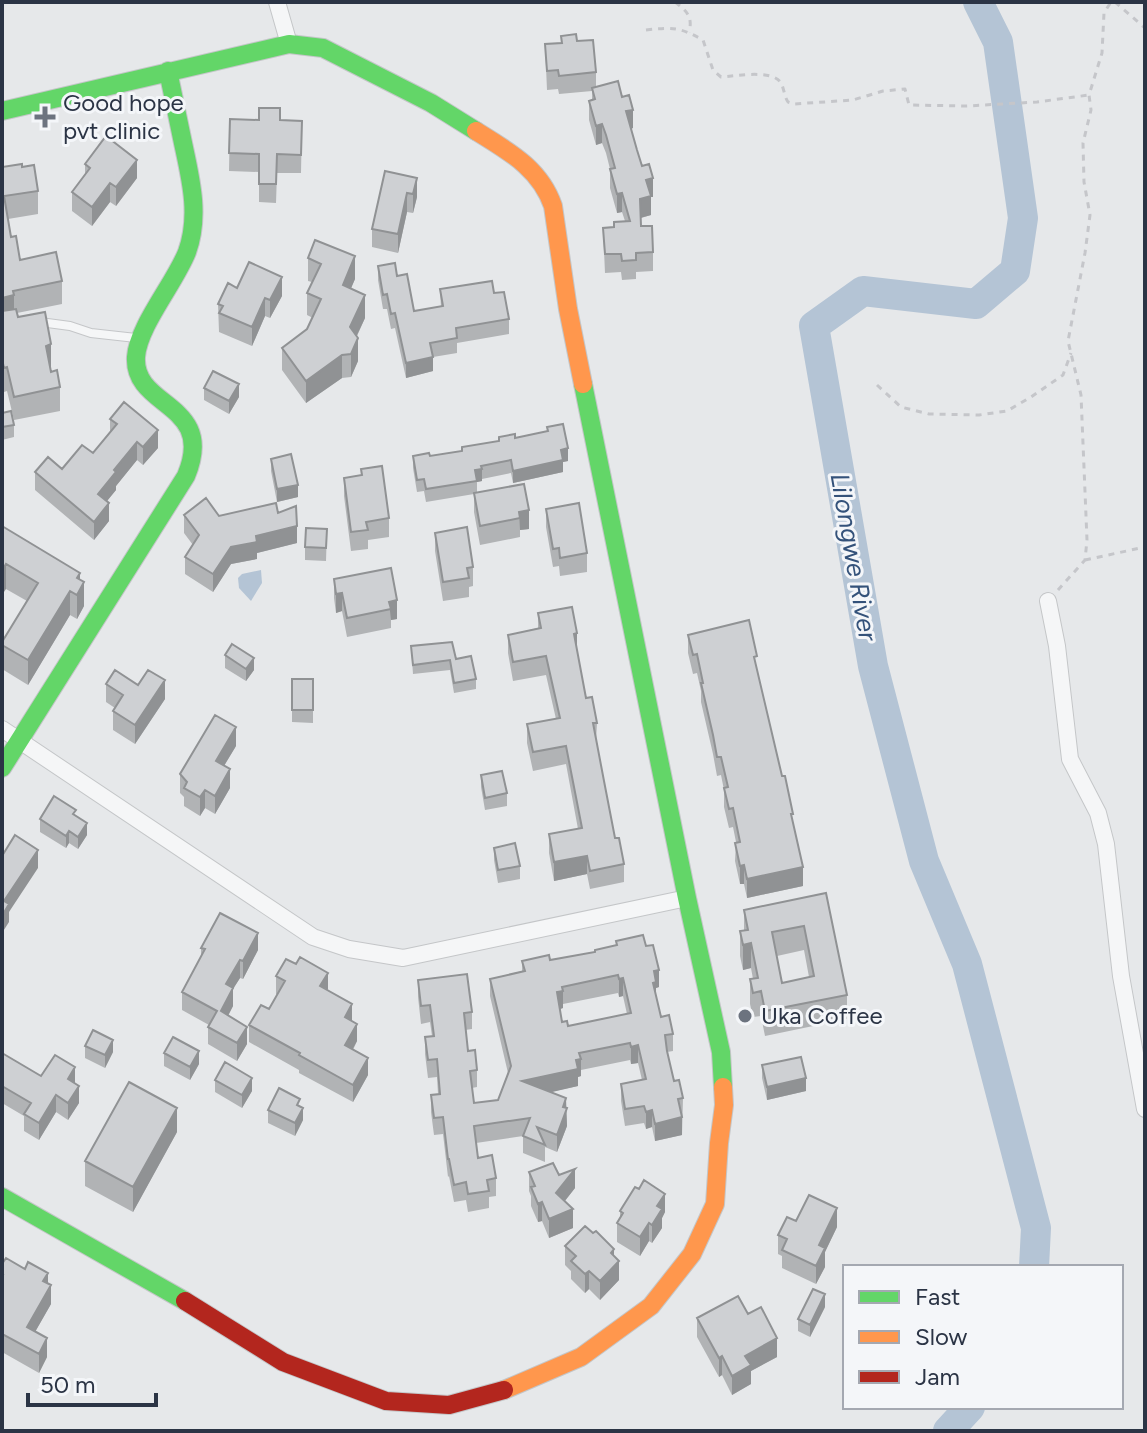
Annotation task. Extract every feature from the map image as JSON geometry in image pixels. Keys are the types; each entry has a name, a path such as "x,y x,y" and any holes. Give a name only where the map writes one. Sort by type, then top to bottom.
{"street":[{"path":"277,2 289,44"},
{"path":"2,111 289,44 323,48 431,103 533,169 548,191 553,206 568,309 721,1052 724,1105 715,1204 692,1254 651,1306 581,1357 503,1391 449,1405 386,1401 283,1362 173,1294 2,1197"},
{"path":"2,768 192,462 193,435 186,423 146,386 135,364 141,338 186,254 192,234 193,188 168,71"},
{"path":"1048,601 1057,646 1070,759 1098,813 1106,844 1121,976 1145,1109"},
{"path":"2,729 313,937 349,949 403,958 687,898"}],"lane":[{"path":"34,321 70,326 91,333 141,338"}],"path":[{"path":"675,2 689,14 689,32"},
{"path":"1085,560 1087,540 1081,395 1068,341 1090,215 1084,182 1083,143 1091,110 1089,95 1102,53 1104,13 1113,2 1145,28"},
{"path":"646,30 666,27 689,32 703,40 713,70 721,77 775,77 782,84 788,102 794,104 853,100 883,91 905,89 909,105 967,106 1089,95"},
{"path":"877,385 901,407 929,414 979,415 1007,411 1063,375 1071,353"},
{"path":"1048,601 1085,560 1145,547"}],"water":[{"path":"261,570 262,583 251,601 239,588 238,578 242,574"}],"building":[{"path":"576,34 577,41 593,40 596,72 559,76 558,70 547,71 545,44 562,43 561,36"},
{"path":"618,81 622,97 629,95 633,110 626,111 642,166 649,164 653,178 646,180 651,196 640,199 641,226 652,226 653,252 636,253 636,260 622,261 621,254 605,254 603,228 614,227 614,222 630,221 622,193 617,194 610,169 615,168 606,135 602,124 596,126 589,101 595,99 592,88"},
{"path":"259,108 280,108 280,120 302,121 301,155 277,154 276,184 259,184 259,154 229,153 230,119 259,120"},
{"path":"106,136 137,160 116,187 110,183 92,207 72,192 90,168 85,164"},
{"path":"22,164 22,167 34,165 38,191 4,196 11,237 16,236 20,260 56,252 62,281 13,291 14,295 2,298 2,167"},
{"path":"385,171 417,178 413,194 407,193 398,234 372,229"},
{"path":"315,240 355,256 343,285 365,295 350,327 358,338 351,354 342,355 306,381 282,348 307,329 321,299 307,293 321,264 308,258"},
{"path":"249,262 282,277 270,300 265,298 252,327 219,313 223,306 218,304 228,283 237,288"},
{"path":"395,263 397,276 407,274 414,311 443,306 440,289 492,281 494,293 504,292 509,319 456,328 457,338 430,343 433,357 406,363 395,313 391,314 387,294 383,295 378,266"},
{"path":"16,309 18,317 45,312 51,344 46,346 51,372 57,370 60,387 14,397 2,359 2,311"},
{"path":"213,371 239,384 229,401 204,388"},
{"path":"124,402 158,430 143,447 137,442 114,470 116,472 98,494 109,503 94,522 35,472 48,457 62,469 82,445 93,453 117,424 110,419"},
{"path":"11,411 14,425 2,427 2,413"},
{"path":"563,424 568,448 561,450 563,460 513,471 511,460 481,466 482,469 475,470 477,481 426,489 424,479 417,480 413,456 462,451 462,447 499,441 499,437 515,434 515,438 548,431 547,427"},
{"path":"291,454 298,485 277,489 271,459"},
{"path":"382,466 389,518 366,522 368,530 351,532 344,478 362,475 361,469"},
{"path":"524,484 529,510 519,512 520,518 480,526 474,493"},
{"path":"206,498 219,516 276,503 278,513 296,506 297,526 256,536 257,542 231,547 213,574 185,557 199,535 184,515"},
{"path":"579,503 587,553 560,558 559,548 553,549 546,509"},
{"path":"2,526 80,573 77,578 84,582 77,595 70,591 28,660 2,645 2,642 38,583 6,564 2,571"},
{"path":"467,527 473,567 467,568 469,578 443,582 435,533"},
{"path":"306,528 327,529 326,548 305,547"},
{"path":"391,568 397,600 389,602 391,609 347,618 342,593 336,594 334,579"},
{"path":"572,607 586,698 592,697 597,723 593,723 604,781 615,838 619,838 624,864 590,871 587,856 554,862 549,834 582,828 566,746 533,752 527,724 560,718 546,656 513,662 508,635 541,628 538,613"},
{"path":"749,620 757,656 754,657 782,776 785,776 803,867 747,879 744,865 740,866 735,843 740,842 733,808 729,809 724,788 728,787 721,757 717,757 697,654 693,655 688,635"},
{"path":"452,642 456,659 471,656 476,679 454,683 450,660 413,665 411,646"},
{"path":"232,644 254,658 246,669 225,655"},
{"path":"115,670 138,685 148,670 165,680 135,725 113,711 123,695 106,684"},
{"path":"292,679 313,679 313,710 292,710"},
{"path":"215,715 236,727 216,761 230,769 215,796 205,790 200,797 184,788 187,782 180,774"},
{"path":"502,771 507,793 485,798 481,775"},
{"path":"54,796 76,810 73,814 87,823 78,837 69,831 66,836 40,819"},
{"path":"15,835 38,850 4,901 9,904 2,916 2,856"},
{"path":"515,843 520,866 498,870 494,848"},
{"path":"826,893 847,995 765,1011 761,991 753,993 750,979 758,978 751,943 743,945 740,931 748,930 744,910","holes":["804,926 814,976 782,983 772,932"]},
{"path":"220,913 258,933 226,984 233,988 221,1011 247,1027 237,1043 208,1027 217,1011 182,992"},
{"path":"643,935 646,946 653,945 659,970 654,971 656,982 653,983 661,1017 669,1015 673,1034 665,1035 667,1051 674,1081 679,1080 683,1098 678,1099 682,1117 655,1124 652,1110 646,1112 644,1106 625,1109 621,1084 646,1079 638,1045 631,1047 630,1043 579,1053 581,1059 576,1060 578,1069 522,1081 566,1098 563,1107 567,1108 557,1135 537,1127 545,1145 523,1136 530,1118 474,1126 478,1158 492,1155 496,1178 487,1180 489,1191 468,1194 466,1182 454,1185 443,1117 434,1118 431,1095 440,1094 437,1059 428,1060 425,1037 434,1036 430,1005 421,1006 418,980 467,974 472,1012 464,1013 468,1051 475,1050 477,1070 470,1071 474,1103 498,1100 511,1066 490,979 525,971 522,961 549,955 550,960 595,952 617,945 616,941","holes":["618,975 619,979 623,978 631,1013 568,1026 567,1021 562,1022 557,992 563,991 562,987"]},
{"path":"300,957 328,973 320,986 352,1004 345,1017 357,1024 345,1045 368,1058 353,1085 249,1025 261,1005 269,1009 285,981 276,976 286,959 296,964"},
{"path":"93,1030 113,1040 105,1055 85,1046"},
{"path":"173,1037 199,1051 190,1067 164,1053"},
{"path":"2,1053 41,1076 55,1055 75,1067 68,1079 79,1086 68,1103 56,1095 39,1123 24,1114 31,1103 2,1086"},
{"path":"801,1057 806,1078 767,1087 762,1065"},
{"path":"225,1062 252,1078 242,1095 215,1080"},
{"path":"129,1082 177,1108 133,1187 85,1161"},
{"path":"279,1088 300,1099 297,1105 303,1108 295,1123 268,1110"},
{"path":"553,1163 559,1175 575,1169 556,1193 573,1209 549,1219 542,1202 538,1204 529,1172"},
{"path":"644,1180 665,1194 657,1206 662,1209 640,1237 617,1223 623,1213 620,1211 635,1187 639,1189"},
{"path":"809,1195 837,1208 819,1245 825,1248 816,1266 782,1250 787,1239 778,1235 787,1217 796,1221"},
{"path":"585,1226 593,1233 596,1231 614,1249 611,1253 619,1261 600,1281 589,1271 585,1274 571,1261 576,1256 565,1246"},
{"path":"6,1258 25,1269 28,1262 48,1273 43,1281 51,1285 27,1327 47,1338 39,1354 2,1334 2,1264"},
{"path":"813,1289 825,1294 810,1325 798,1319"},
{"path":"738,1296 748,1314 761,1307 777,1338 745,1356 751,1365 732,1376 697,1318"}],"waterway":[{"name":"Lilongwe River","path":"978,2 998,42 1023,218 1015,271 976,304 863,291 814,326 873,666 924,861 967,964 1036,1228 1034,1265"},
{"name":"Lilongwe River","path":"948,1431 968,1409"}],"traffic: fast":[{"path":"2,111 289,44 323,48 431,103 476,131"},
{"path":"2,768 186,476 193,452 191,434 183,420 147,387 139,374 136,357 143,332 187,252 193,225 191,184 168,71"},
{"path":"583,384 721,1052 723,1087"},
{"path":"2,1197 185,1301"}],"traffic: slow":[{"path":"476,131 522,162 540,181 553,206 583,384"},
{"path":"504,1390 581,1357 651,1306 692,1254 715,1204 723,1087"}],"traffic: jam":[{"path":"185,1301 283,1362 386,1401 449,1405 504,1390"}],"place":[{"name":"Good hope pvt clinic","path":"45,117"},
{"name":"Uka Coffee","path":"745,1016"}]}
